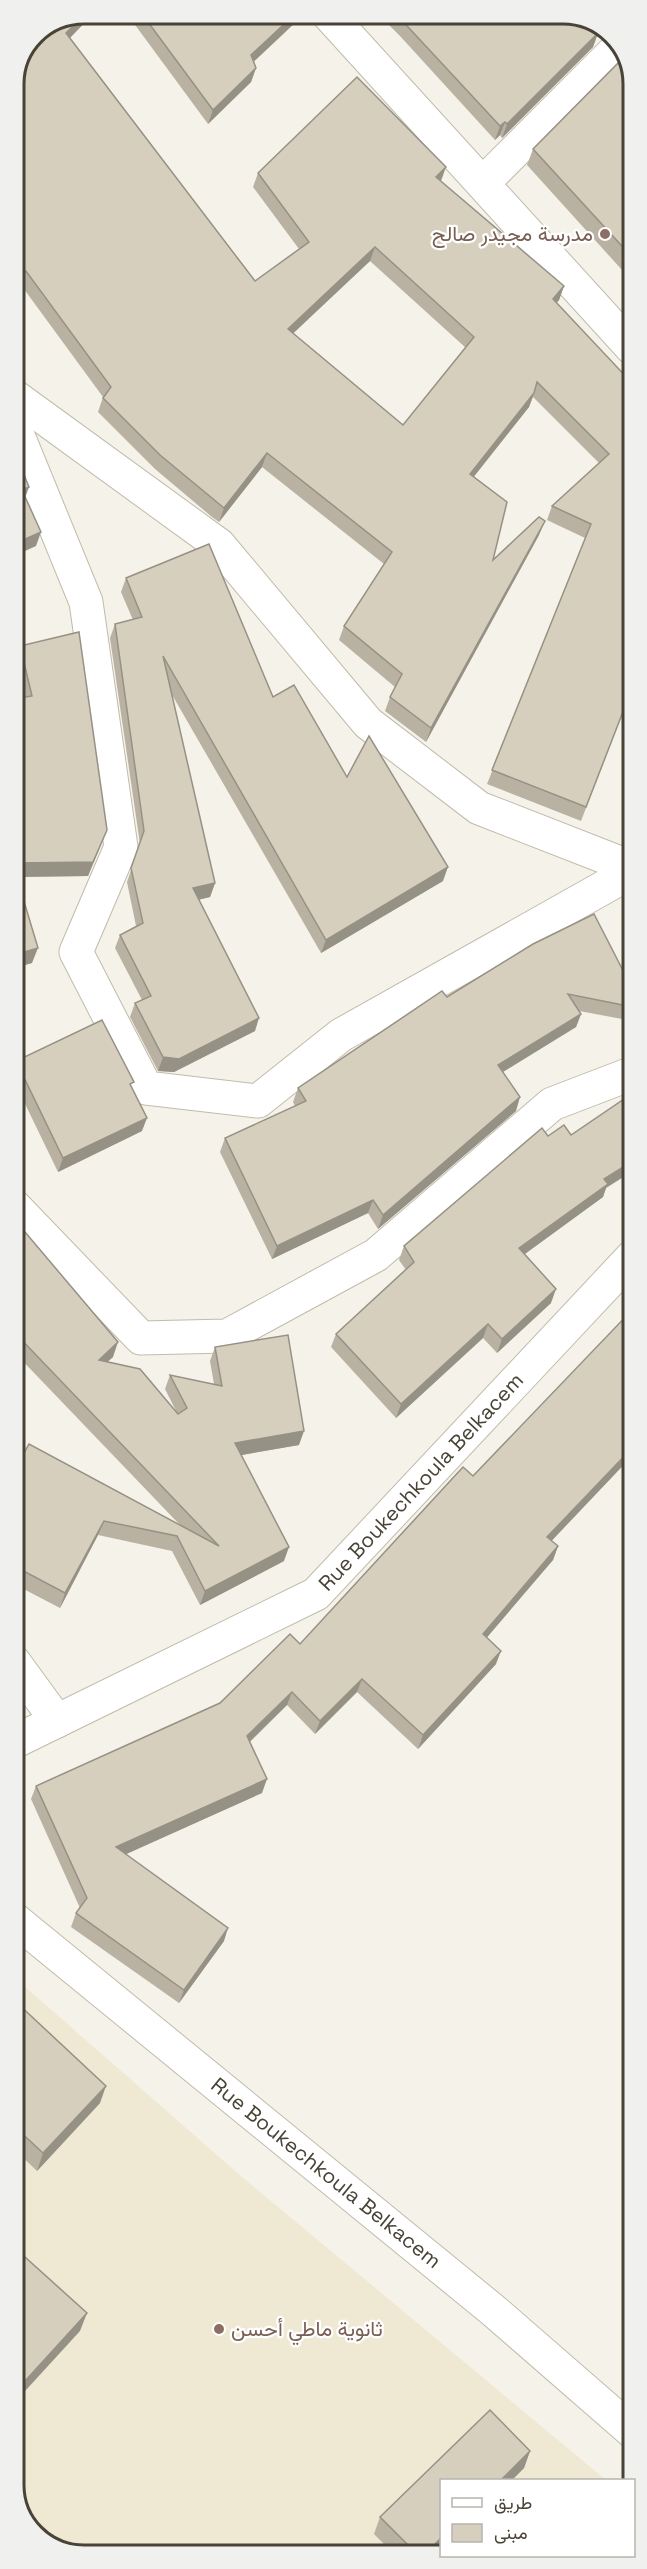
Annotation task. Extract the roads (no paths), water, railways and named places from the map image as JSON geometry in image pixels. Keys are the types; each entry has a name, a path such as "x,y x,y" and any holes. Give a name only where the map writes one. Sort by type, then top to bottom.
{"street":[{"path":"337,24 623,338"},
{"path":"483,183 613,52"},
{"path":"24,403 219,545 368,723 479,808 623,866"},
{"path":"24,450 86,602 121,847 76,952 146,1088 258,1101 340,1035 623,876"},
{"path":"24,1216 141,1338 227,1336 376,1255 552,1104 623,1077"},
{"name":"Rue Boukechkoula Belkacem","path":"24,1737 316,1594 623,1267"},
{"path":"24,1676 57,1721"},
{"name":"Rue Boukechkoula Belkacem","path":"24,1926 494,2311 623,2423"}],"place":[{"name":"مدرسة مجيدر صالح","path":"605,234"},
{"name":"ثانوية ماطي أحسن","path":"219,2329"}]}
